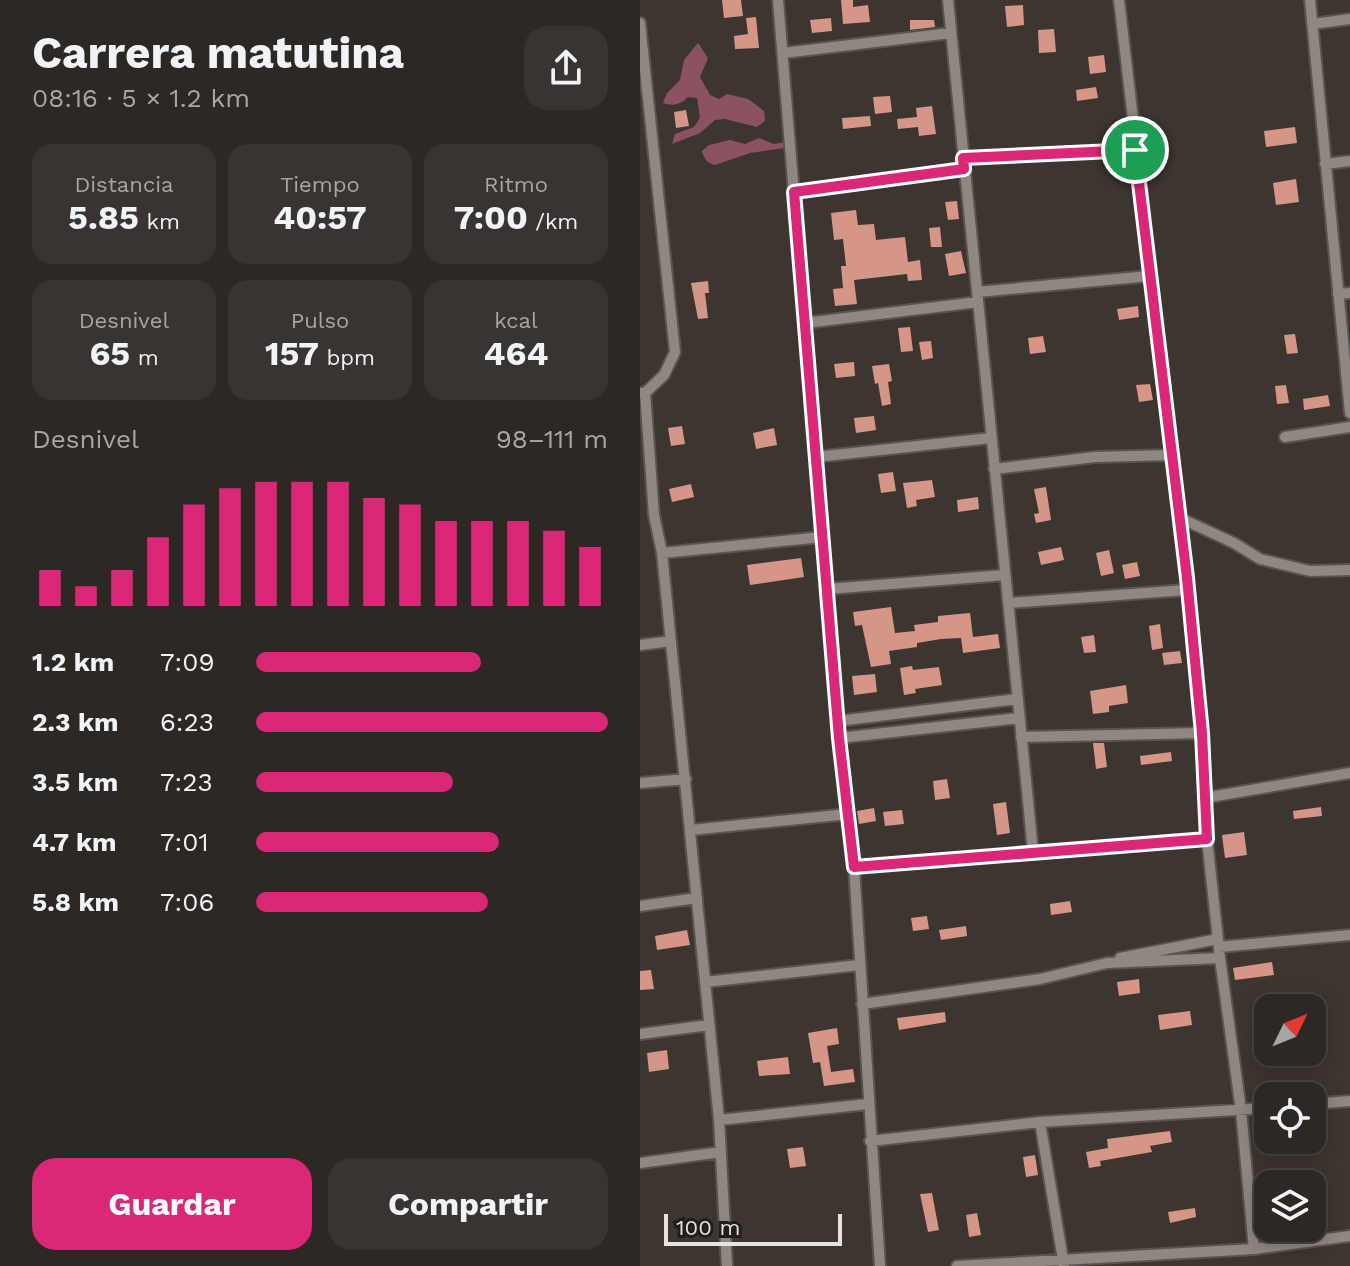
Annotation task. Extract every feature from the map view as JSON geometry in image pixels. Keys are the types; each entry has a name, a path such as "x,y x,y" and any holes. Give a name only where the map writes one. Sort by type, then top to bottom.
{"street":[{"path":"778,0 839,738 854,867 880,1266"},
{"path":"948,0 1033,851"},
{"path":"1119,0 1180,518 1202,733 1207,839 1241,1110 1254,1249"},
{"path":"1310,0 1350,413"},
{"path":"1313,24 1350,19"},
{"path":"640,23 675,352 664,375 642,393 691,830 719,1120 727,1266"},
{"path":"783,53 951,33"},
{"path":"794,192 964,163 1135,150"},
{"path":"1325,164 1350,161"},
{"path":"805,323 977,297 1150,276"},
{"path":"1338,294 1350,293"},
{"path":"1285,437 1350,427"},
{"path":"816,457 991,438"},
{"path":"994,469 1095,457 1172,455"},
{"path":"640,516 654,515"},
{"path":"1180,518 1260,559 1310,571 1350,570"},
{"path":"662,553 823,537"},
{"path":"827,589 1005,575"},
{"path":"1008,603 1186,590"},
{"path":"640,645 671,641"},
{"path":"838,721 1017,699"},
{"path":"839,738 1019,718"},
{"path":"1021,737 1202,733"},
{"path":"1204,798 1350,773"},
{"path":"640,783 686,779"},
{"path":"691,830 848,814"},
{"path":"854,867 1207,839"},
{"path":"640,906 697,898"},
{"path":"1107,963 1116,958 1350,935"},
{"path":"862,1004 1040,979 1107,963 1219,948"},
{"path":"705,982 859,965"},
{"path":"640,1034 709,1025"},
{"path":"1326,1103 1350,1101"},
{"path":"719,1120 868,1104"},
{"path":"870,1141 1040,1122 1254,1109"},
{"path":"1040,1122 1063,1263"},
{"path":"640,1163 721,1152"},
{"path":"957,1266 1063,1263 1254,1249 1350,1236"}],"shaded area":[{"path":"698,43 708,58 700,77 710,95 719,99 727,94 748,99 764,111 765,121 757,127 725,119 715,120 700,133 672,144 675,134 694,127 700,118 697,98 688,97 677,104 663,103 667,93 680,80 684,60"},
{"path":"759,138 774,144 785,142 784,148 750,153 715,165 706,160 702,151 709,145 730,140 745,144"}],"building":[{"path":"722,0 741,0 743,16 724,18"},
{"path":"841,0 853,0 853,7 868,5 870,22 843,24"},
{"path":"1023,5 1024,25 1007,27 1005,6"},
{"path":"756,17 759,48 735,49 734,36 748,34 746,18"},
{"path":"831,18 832,31 812,33 810,20"},
{"path":"910,20 934,20 935,27 910,30"},
{"path":"1054,29 1056,52 1039,53 1038,30"},
{"path":"1104,55 1106,72 1090,74 1088,57"},
{"path":"1096,87 1098,98 1077,101 1076,90"},
{"path":"890,96 892,112 875,114 873,97"},
{"path":"932,106 936,134 919,136 918,127 898,129 897,119 917,117 916,108"},
{"path":"686,110 689,126 676,128 674,112"},
{"path":"870,116 871,126 843,129 842,118"},
{"path":"1295,127 1297,143 1266,147 1264,131"},
{"path":"1296,179 1299,202 1276,205 1273,183"},
{"path":"957,201 959,219 948,220 945,202"},
{"path":"856,210 858,225 874,224 876,240 905,237 908,262 920,260 922,280 908,281 907,274 854,280 857,304 835,306 833,289 843,288 841,266 846,266 843,239 834,240 831,213"},
{"path":"940,227 942,247 931,247 929,228"},
{"path":"961,251 966,273 949,276 945,254"},
{"path":"708,281 709,293 705,293 708,318 698,319 691,283"},
{"path":"1138,306 1139,317 1119,320 1117,309"},
{"path":"910,327 913,351 901,352 898,328"},
{"path":"1295,334 1298,353 1287,354 1284,335"},
{"path":"1043,336 1046,352 1030,354 1028,338"},
{"path":"931,341 933,358 922,360 919,342"},
{"path":"854,362 855,376 836,378 834,364"},
{"path":"889,364 891,404 882,406 872,366"},
{"path":"1150,384 1153,400 1139,402 1136,385"},
{"path":"1286,385 1289,403 1277,404 1275,386"},
{"path":"1328,395 1330,406 1304,410 1303,399"},
{"path":"874,416 876,430 856,433 854,418"},
{"path":"682,426 685,444 671,446 668,428"},
{"path":"774,428 777,445 756,449 753,433"},
{"path":"893,472 896,491 881,493 878,474"},
{"path":"932,480 935,497 916,500 917,506 907,508 903,483"},
{"path":"691,484 694,497 672,502 669,489"},
{"path":"1046,487 1051,520 1036,523 1034,514 1039,513 1034,489"},
{"path":"978,497 979,509 958,512 957,500"},
{"path":"1061,547 1064,560 1041,565 1038,552"},
{"path":"1109,550 1114,573 1101,576 1096,553"},
{"path":"801,558 804,577 750,585 747,565"},
{"path":"1137,562 1140,576 1125,579 1122,565"},
{"path":"891,607 895,633 915,631 914,625 938,622 938,616 970,613 973,637 998,634 1000,648 963,653 961,638 941,639 889,651 891,664 871,667 862,625 855,626 853,612"},
{"path":"1160,624 1163,648 1152,650 1149,626"},
{"path":"1094,635 1096,652 1084,653 1081,637"},
{"path":"1180,651 1182,663 1164,665 1162,653"},
{"path":"912,666 913,670 939,667 942,685 915,689 916,693 904,695 900,668"},
{"path":"875,674 877,692 854,695 852,676"},
{"path":"1126,685 1128,703 1109,706 1109,712 1093,714 1090,691"},
{"path":"1093,743 1104,743 1107,767 1096,769"},
{"path":"1171,752 1172,761 1141,765 1140,756"},
{"path":"947,779 950,798 935,800 933,781"},
{"path":"1006,802 1010,833 997,835 993,804"},
{"path":"1321,807 1322,816 1294,819 1293,811"},
{"path":"874,808 876,821 859,824 857,811"},
{"path":"902,810 904,824 885,826 883,812"},
{"path":"1244,832 1247,855 1225,858 1222,835"},
{"path":"1070,901 1072,912 1051,915 1050,904"},
{"path":"927,916 929,929 913,931 911,918"},
{"path":"966,926 967,936 941,940 939,930"},
{"path":"687,930 690,945 657,950 655,936"},
{"path":"1272,962 1274,975 1235,980 1233,968"},
{"path":"651,970 654,989 640,990 640,971"},
{"path":"1139,979 1140,993 1119,996 1117,982"},
{"path":"1190,1011 1192,1025 1160,1030 1158,1015"},
{"path":"945,1012 946,1022 899,1030 897,1018"},
{"path":"837,1028 839,1044 827,1046 831,1072 853,1069 855,1082 824,1086 820,1062 813,1063 808,1033"},
{"path":"667,1050 669,1069 649,1072 647,1053"},
{"path":"788,1057 790,1074 759,1076 757,1061"},
{"path":"1170,1131 1172,1142 1150,1146 1152,1152 1100,1161 1101,1166 1089,1168 1086,1152 1108,1148 1107,1139"},
{"path":"803,1147 806,1166 790,1168 787,1149"},
{"path":"1035,1155 1038,1175 1026,1177 1023,1157"},
{"path":"932,1193 939,1230 928,1232 920,1194"},
{"path":"1195,1208 1196,1217 1170,1223 1168,1212"},
{"path":"977,1213 981,1235 969,1237 966,1215"}],"route":[{"path":"1135,150 1187,578 1202,733 1207,839 854,867 839,738 794,192 964,169 963,158 1135,150"}]}
